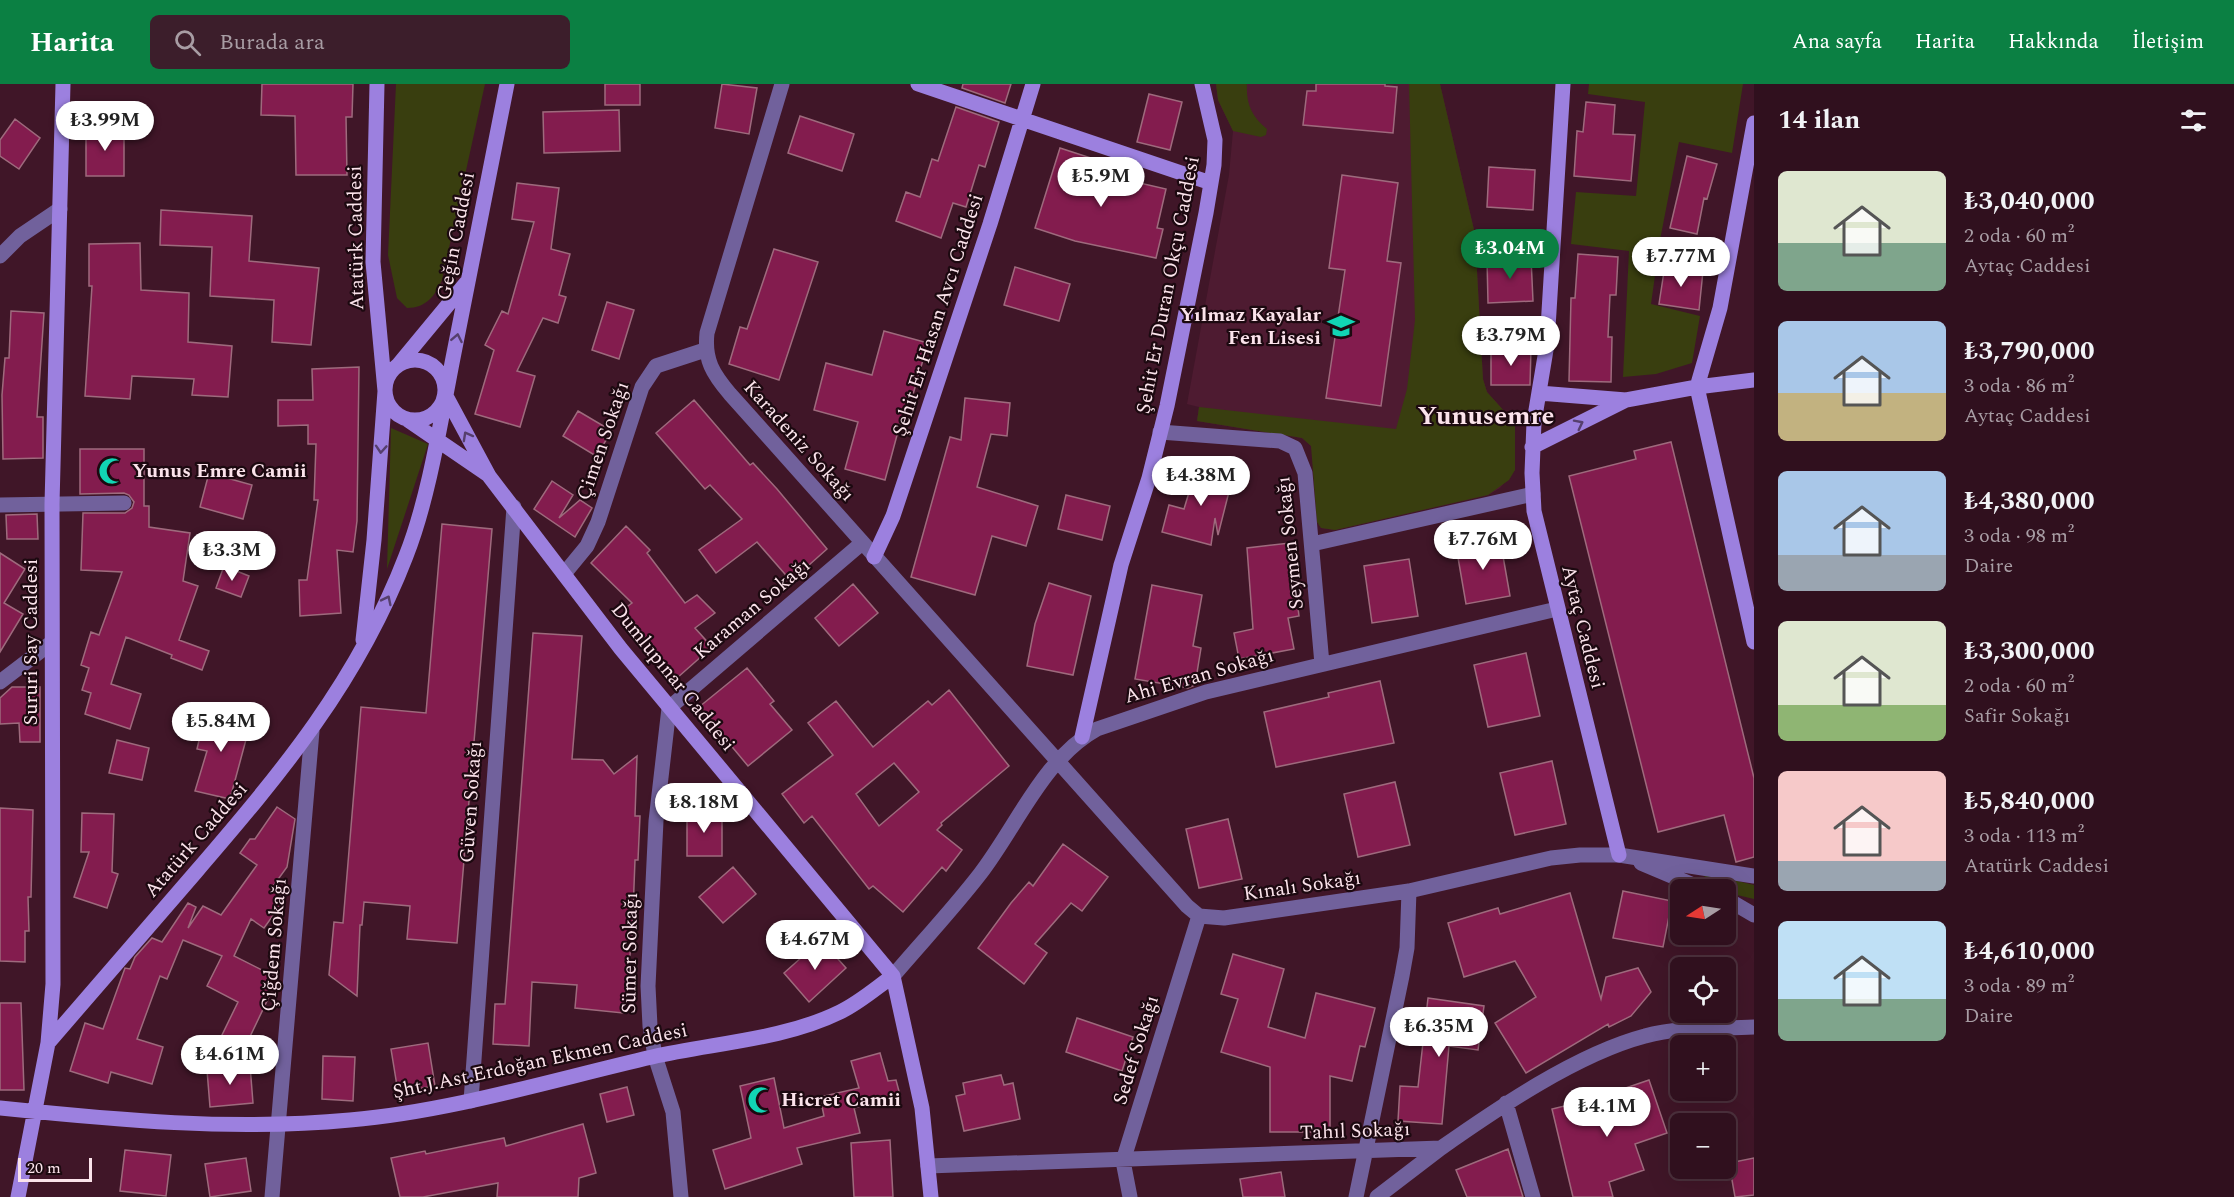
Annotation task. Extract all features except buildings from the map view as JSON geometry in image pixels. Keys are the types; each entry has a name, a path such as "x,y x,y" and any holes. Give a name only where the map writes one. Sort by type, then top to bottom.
{"street":[{"name":"Sururi Say Caddesi","path":"18,1197 48,1043 53,984 52,504 63,84"},
{"name":"Atatürk Caddesi","path":"361,653 373,551 385,391 373,262 377,84"},
{"name":"Geğin Caddesi","path":"446,396 507,84"},
{"path":"705,350 713,313 782,84"},
{"path":"918,84 1024,117 1211,183"},
{"name":"Şehit Er Hasan Avcı Caddesi","path":"874,557 893,516 1033,84"},
{"name":"Şehit Er Duran Okçu Caddesi","path":"1082,737 1121,565 1149,478 1160,432 1211,183 1215,140 1202,84"},
{"name":"Aytaç Caddesi","path":"1563,84 1547,344 1532,447 1533,494 1540,540 1619,855"},
{"path":"1754,123 1720,308 1697,387 1754,642"},
{"path":"0,256 20,236 60,209"},
{"name":"Atatürk Caddesi","path":"408,420 392,409 385,391 391,372 468,281"},
{"name":"Karadeniz Sokağı","path":"705,350 708,365 729,394 1057,759"},
{"name":"Çimen Sokağı","path":"564,574 587,546 598,522 642,387 650,374 656,366 705,350"},
{"path":"399,365 418,360 428,363 442,376 446,396 435,413 426,418 408,420"},
{"path":"1539,393 1626,400 1697,387 1754,380"},
{"name":"Atatürk Caddesi","path":"48,1043 272,784 312,731 361,653 407,554 446,396"},
{"name":"Dumlupınar Caddesi","path":"446,396 489,476 564,574 669,708 893,976 922,1108 932,1197"},
{"path":"1532,447 1626,400"},
{"name":"Dumlupınar Caddesi","path":"408,420 489,476"},
{"name":"Seymen Sokağı","path":"1160,432 1280,441 1295,448 1305,473 1322,664"},
{"path":"1312,544 1533,494"},
{"path":"0,505 124,503"},
{"name":"Güven Sokağı","path":"471,1101 514,507"},
{"name":"Karaman Sokağı","path":"669,708 862,543"},
{"name":"Ahi Evran Sokağı","path":"893,976 980,874 1057,759 1082,737 1097,729 1174,700 1557,609"},
{"path":"0,682 51,643"},
{"name":"Sümer Sokağı","path":"669,708 653,861 648,986 650,1026 655,1056 673,1112 681,1197"},
{"name":"Çiğdem Sokağı","path":"272,1197 280,1125 312,731"},
{"path":"1057,759 1180,898 1199,916"},
{"path":"1619,855 1754,876"},
{"path":"1619,855 1678,879"},
{"name":"Kınalı Sokağı","path":"1199,916 1224,918 1410,891 1551,858 1619,855"},
{"path":"1356,1197 1407,948 1410,891"},
{"path":"1736,904 1754,915"},
{"name":"Sedef Sokağı","path":"1130,1197 1123,1161 1199,916"},
{"name":"Şht.J.Ast.Erdoğan Ekmen Caddesi","path":"0,1108 151,1122 280,1125 352,1120 471,1101 655,1056 813,1023 841,1011 893,976"},
{"path":"1377,1197 1441,1148 1506,1103 1566,1070 1645,1035 1754,1027"},
{"path":"1506,1103 1533,1197"},
{"name":"Tahıl Sokağı","path":"928,1166 1123,1161 1441,1148"}],"shaded area":[{"name":"Yılmaz Kayalar Fen Lisesi","path":"1216,84 1440,84 1475,234 1483,379 1487,392 1515,423 1515,470 1500,488 1488,495 1335,530 1321,528 1317,522 1311,446 1302,438 1197,421 1199,407 1187,404 1229,175 1233,131 1218,100"}],"green space":[{"path":"396,84 485,84 442,280 429,300 419,306 407,308 397,298 388,255"},
{"path":"1216,84 1247,84 1247,97 1251,109 1267,129 1266,135 1261,137 1233,131 1218,100"},
{"path":"1409,84 1440,84 1475,234 1483,379 1487,392 1515,423 1515,470 1509,480 1488,495 1335,530 1321,528 1317,522 1311,446 1302,438 1197,421 1199,407 1396,429 1407,389 1415,320"},
{"path":"1589,84 1743,84 1732,153 1679,142 1660,240 1651,304 1700,316 1692,363 1656,374 1623,377 1629,251 1571,244 1576,192 1636,196 1645,102 1588,94"},
{"path":"391,428 428,444 387,569"},
{"path":"1695,871 1729,879 1709,879"},
{"path":"1736,881 1754,885 1754,899 1737,895"}],"place":[{"name":"Yılmaz Kayalar Fen Lisesi","path":"1341,326"},
{"name":"Yunus Emre Camii","path":"112,471"},
{"name":"Hicret Camii","path":"761,1100"}],"district":[{"name":"Yunusemre","path":"1486,416"}]}
